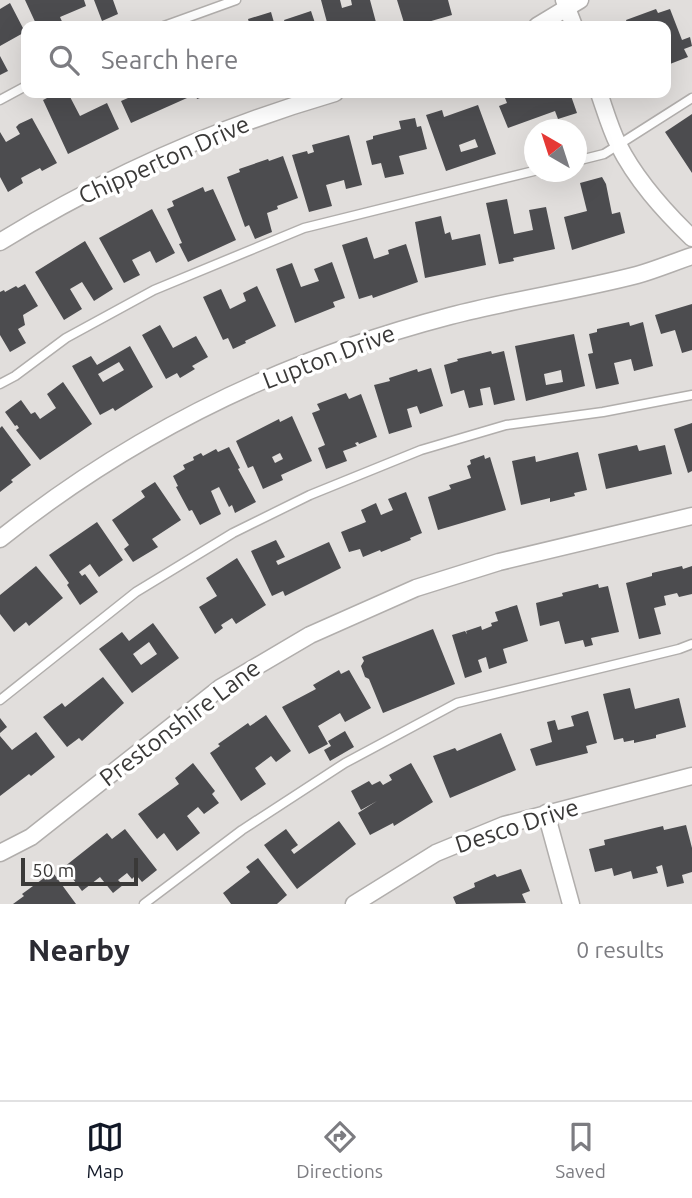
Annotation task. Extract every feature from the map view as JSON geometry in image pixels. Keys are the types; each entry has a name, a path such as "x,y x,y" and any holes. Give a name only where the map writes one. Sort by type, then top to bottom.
{"street":[{"path":"544,21 570,3 573,21"},
{"name":"Chipperton Drive","path":"0,242 132,171 248,121 319,98"},
{"path":"600,98 617,144 660,206 692,238"},
{"name":"Lupton Drive","path":"0,539 65,490 134,444 210,405 327,353 452,315 613,281 692,256"},
{"name":"Prestonshire Lane","path":"0,853 31,837 220,688 310,635 416,588 487,565 692,516"},
{"name":"Desco Drive","path":"354,904 436,853 504,825 692,776"},
{"path":"546,813 571,904"}],"lane":[{"path":"178,21 236,0"},
{"path":"0,100 21,89"},
{"path":"587,158 604,154 692,98"},
{"path":"0,384 66,338 154,290 304,228 524,173"},
{"path":"0,700 136,592 233,533 310,495 421,450 506,425 603,412 692,395"},
{"path":"144,904 242,830 345,763 457,703 692,644"}],"building":[{"path":"25,0 84,0 86,6 60,17 62,21 35,21"},
{"path":"94,0 113,0 118,14 102,21"},
{"path":"321,0 340,0 342,8 352,5 351,0 370,0 376,21 327,21"},
{"path":"397,0 448,0 452,15 431,21 403,21"},
{"path":"10,3 21,24 21,34 0,46 0,9"},
{"path":"656,9 658,13 670,9 682,40 690,37 692,46 684,49 688,57 671,64 671,21 626,20"},
{"path":"311,11 314,21 284,21"},
{"path":"271,12 274,21 249,21"},
{"path":"0,56 8,71 0,75"},
{"path":"71,98 80,116 107,103 119,129 68,154 43,100"},
{"path":"128,98 187,98 131,123 121,101"},
{"path":"505,98 572,98 577,113 558,119 555,111 533,119 524,119 524,122 508,128 499,106 507,103"},
{"path":"478,105 496,154 446,171 426,115 442,110 444,117","holes":["475,139 478,147 461,152 459,145"]},
{"path":"692,114 692,173 665,132"},
{"path":"32,118 57,163 21,178 23,183 8,192 0,177 0,132 6,142 20,134 16,127 19,124"},
{"path":"415,118 417,127 421,126 427,149 399,156 404,174 385,178 381,163 372,165 366,141 373,139 373,136 401,129 399,121"},
{"path":"349,135 362,185 346,189 344,180 326,185 332,206 309,212 292,155 314,152 312,145"},
{"path":"283,156 298,198 267,213 272,232 255,239 249,225 245,227 227,177 240,172 239,169"},
{"path":"602,177 612,214 620,212 625,233 572,250 564,217 587,211 580,183"},
{"path":"203,187 205,192 213,189 236,240 188,262 167,209 174,206 172,201"},
{"path":"507,199 514,234 533,230 529,210 546,207 555,249 513,258 514,261 499,264 486,203"},
{"path":"152,209 175,253 156,263 150,251 132,260 140,275 124,283 99,238"},
{"path":"441,216 445,234 450,232 452,240 480,234 486,265 425,278 415,222"},
{"path":"367,237 374,259 389,254 388,250 406,244 418,282 373,298 372,295 359,299 342,245"},
{"path":"85,241 113,289 94,301 82,282 70,289 82,309 64,320 35,272"},
{"path":"332,262 345,298 333,302 335,307 295,323 276,269 292,263 301,287 319,281 314,269"},
{"path":"25,284 38,306 23,315 25,325 18,329 26,343 10,352 0,335 0,292"},
{"path":"257,286 276,326 233,349 228,338 223,340 203,297 221,289 230,309 246,301 243,293"},
{"path":"692,304 692,350 682,353 675,330 661,334 655,315"},
{"path":"629,322 630,326 643,322 653,366 634,371 631,359 614,363 619,384 596,389 588,354 593,353 589,334 597,332 597,329"},
{"path":"160,325 173,348 196,336 208,357 192,366 195,369 180,378 177,373 166,379 142,335"},
{"path":"574,334 585,386 526,401 515,346","holes":["561,370 563,382 546,385 544,374"]},
{"path":"130,346 153,387 115,411 113,408 100,415 72,366 91,356 97,365","holes":["119,362 124,370 103,382 98,374"]},
{"path":"491,351 492,354 504,351 515,400 494,405 490,387 480,389 483,405 469,408 464,390 451,394 444,365"},
{"path":"431,368 443,406 420,414 417,406 407,409 412,427 389,434 374,385 417,369 418,372"},
{"path":"63,382 92,424 40,460 5,412 21,400 31,414 35,412 40,419 56,408 47,394"},
{"path":"346,393 349,399 361,394 377,437 355,443 357,446 343,451 347,461 326,469 318,448 325,445 312,413 320,410 317,404"},
{"path":"292,416 312,461 281,475 283,480 263,489 253,466 248,468 236,441 279,419 280,422","holes":["280,453 283,459 275,463 272,457"]},
{"path":"692,423 692,471 688,473 674,429"},
{"path":"2,426 31,465 0,492 0,428"},
{"path":"637,445 639,451 665,445 672,474 606,489 598,454"},
{"path":"229,447 256,502 235,513 219,487 211,491 221,514 200,525 192,510 189,511 173,476 185,469 183,465 194,460 193,457"},
{"path":"578,452 587,490 550,502 550,498 521,505 512,461 535,456 536,462"},
{"path":"484,455 485,459 490,457 506,510 438,530 428,497 451,489 449,485 471,478 467,466 471,464 470,460"},
{"path":"155,482 181,520 152,539 158,547 133,562 124,549 129,545 112,520 145,497 141,491"},
{"path":"406,492 422,533 410,538 411,540 363,557 360,549 349,552 341,532 366,522 361,510 376,503 381,515 393,510 388,499"},
{"path":"97,522 123,560 99,577 90,564 79,572 82,576 85,574 98,592 80,605 67,585 69,583 49,555"},
{"path":"276,540 285,557 276,561 278,565 329,542 341,568 285,596 283,591 272,596 251,551"},
{"path":"237,558 266,605 236,624 232,618 221,625 223,628 215,634 199,607 217,596 206,578"},
{"path":"36,566 63,598 29,626 26,622 14,632 0,614 0,595"},
{"path":"682,566 683,569 692,566 692,594 664,596 666,605 654,608 661,634 639,639 626,583"},
{"path":"598,584 599,588 608,586 619,632 591,638 593,645 585,647 583,640 565,644 559,621 540,626 536,603"},
{"path":"517,605 528,641 503,649 507,663 489,669 486,657 478,660 482,672 465,678 452,635 465,631 467,634 466,631 481,626 482,630 492,626 491,623 498,621 495,612"},
{"path":"153,623 179,658 132,693 99,649 122,632 129,641","holes":["149,642 157,654 141,665 133,654"]},
{"path":"433,629 455,684 383,713 369,679 365,677 361,666 364,661 362,657"},
{"path":"339,670 341,674 349,670 371,708 345,722 340,713 318,726 328,744 309,754 282,707 316,689 313,685"},
{"path":"103,677 124,703 82,741 79,738 67,747 43,717 62,703 65,707"},
{"path":"630,688 635,709 679,698 686,727 634,743 634,740 624,742 623,738 614,740 603,694"},
{"path":"588,711 597,743 586,746 588,753 536,766 530,749 552,742 547,722 555,720 558,730 574,726 571,716"},
{"path":"266,715 291,751 276,762 271,756 255,768 266,784 241,801 210,753 220,746 218,744 248,723 250,726"},
{"path":"0,718 7,727 0,733"},
{"path":"345,731 354,747 330,761 324,750 331,746 328,741"},
{"path":"36,732 55,757 0,796 0,736 12,750"},
{"path":"501,733 516,770 450,798 433,756 455,748 457,751"},
{"path":"193,763 215,791 212,794 219,803 204,814 198,807 187,816 200,833 177,851 164,833 157,839 138,814 179,784 175,778"},
{"path":"411,763 433,802 394,826 393,823 370,835 358,813 377,801 361,810 351,791 369,781 372,785 380,781 383,785 392,780 389,775"},
{"path":"339,821 356,844 297,889 264,845 286,829 298,845 291,850 294,854"},
{"path":"686,825 692,848 692,872 682,875 684,883 667,887 662,865 656,867 658,873 633,879 631,871 614,876 612,868 595,872 589,849 605,845 604,840 663,826 664,830"},
{"path":"125,829 157,870 142,882 136,875 132,879 127,873 118,880 123,885 113,893 100,877 82,891 64,867 107,833 112,839"},
{"path":"258,858 287,895 277,904 231,904 223,893 250,872 246,867"},
{"path":"521,869 530,891 522,894 526,903 456,904 453,897 475,887 474,883 495,874 497,877"},
{"path":"54,874 76,904 13,904 24,896 22,894"}]}
